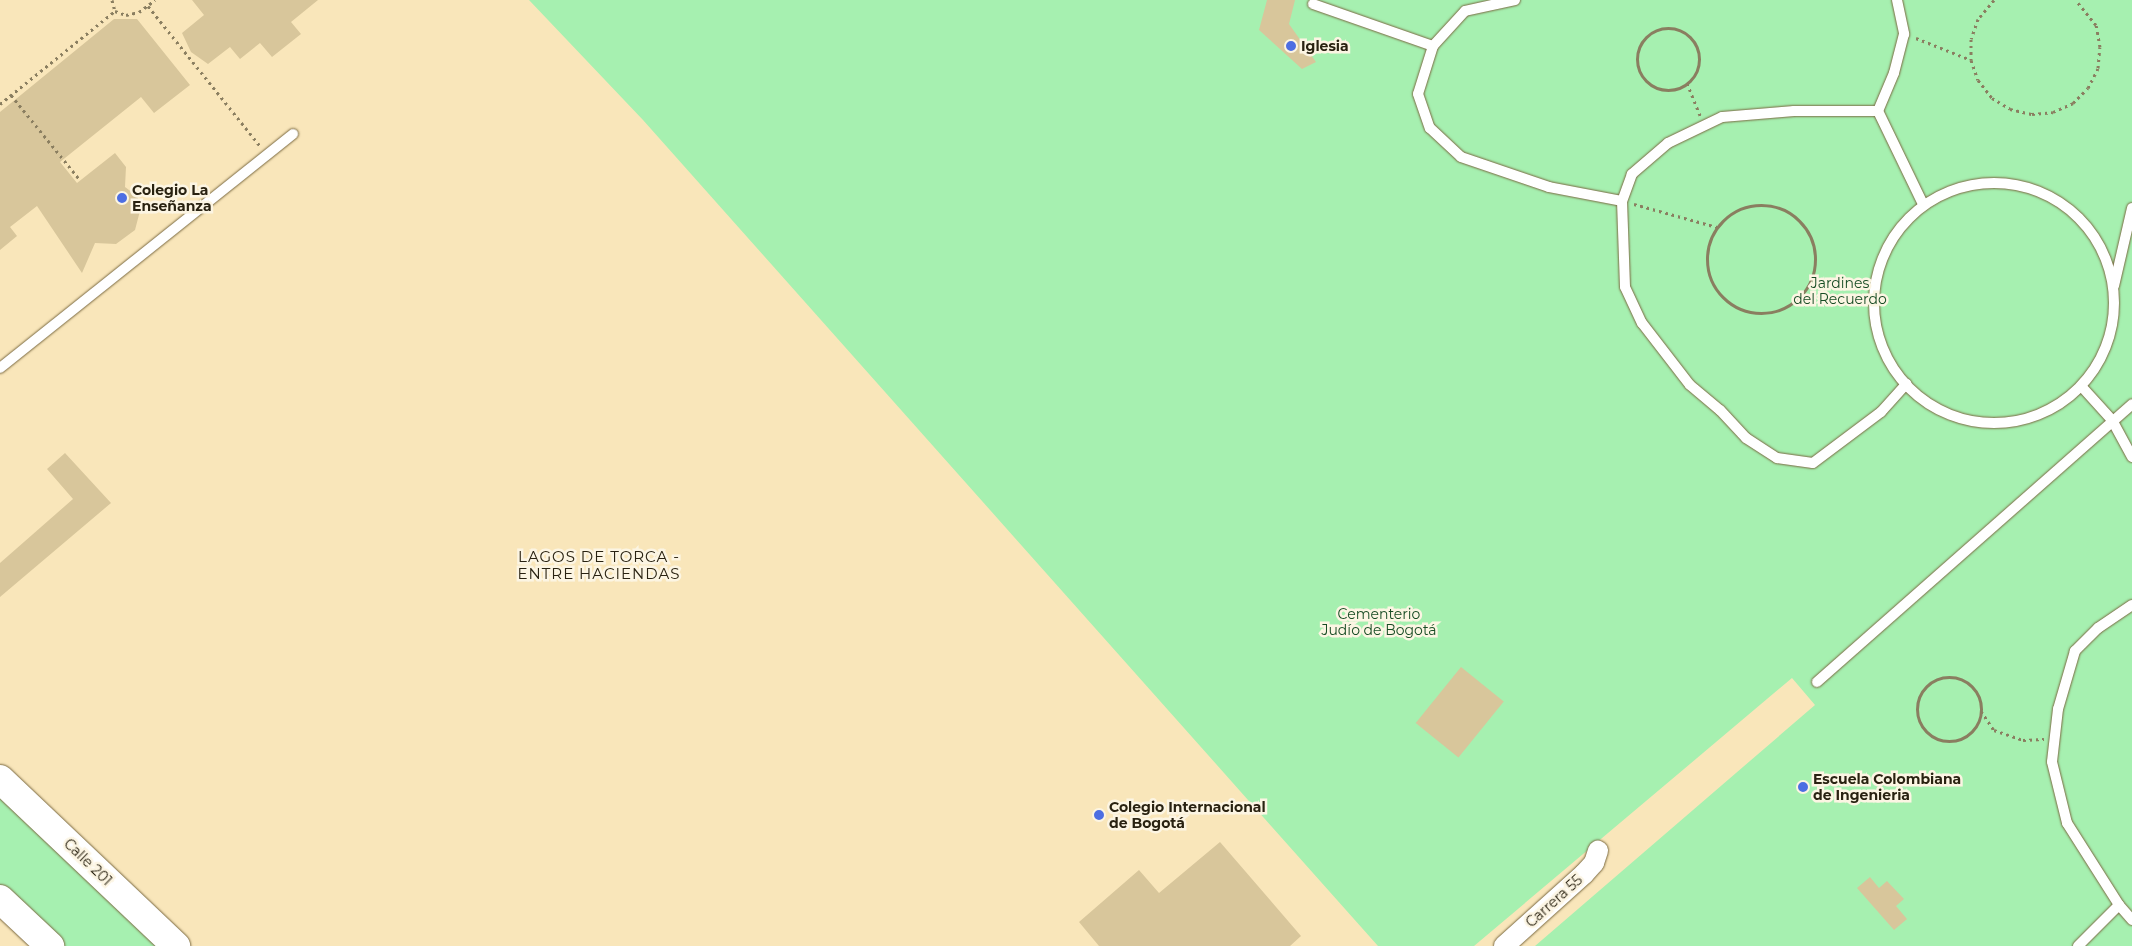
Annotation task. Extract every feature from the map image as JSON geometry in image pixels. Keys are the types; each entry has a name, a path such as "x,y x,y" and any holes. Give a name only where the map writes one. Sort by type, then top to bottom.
{"main road":[{"name":"Calle 201","path":"0,779 176,946"},
{"path":"0,899 50,946"}],"street":[{"name":"Carrera 55","path":"1504,946 1584,874 1594,863 1598,851"}],"lane":[{"path":"1514,0 1465,11 1433,46 1418,94 1430,128 1461,157 1549,187 1622,201"},
{"path":"1897,0 1904,34 1894,73 1878,111 1924,204"},
{"path":"1313,4 1433,46"},
{"path":"1878,111 1794,111 1731,117 1705,126 1668,143 1632,174 1622,201 1625,287 1642,323 1690,385 1746,438 1777,458 1813,463 1882,412 1906,384"},
{"path":"0,368 293,134"},
{"path":"2114,287 2102,248 2076,215 2042,192 2002,182 1960,186 1924,204 1895,233 1878,270 1874,310 1883,350 1906,384 1936,408 1974,422 2013,422 2050,410 2082,387 2102,357 2114,323 2114,287 2132,208"},
{"path":"2082,387 2112,420 2132,457"},
{"path":"1817,682 2132,404"},
{"path":"2132,605 2098,628 2075,651 2058,709 2052,762 2067,823 2119,905 2132,920"},
{"path":"2078,946 2119,905"}],"path":[{"path":"112,0 115,11"},
{"path":"115,11 131,15 155,0"},
{"path":"1994,0 1978,19 1971,39 1971,60 1978,80 1992,98 2010,109 2032,114 2053,112 2073,103 2088,88 2098,68 2100,47 2096,26 2076,0"},
{"path":"148,6 267,154"},
{"path":"0,104 115,11"},
{"path":"1674,28 1691,38 1699,57 1694,76 1687,83 1667,90 1648,82 1641,74 1637,54 1646,36 1655,30 1674,28"},
{"path":"1904,34 1971,60"},
{"path":"1687,83 1705,126"},
{"path":"11,94 80,180"},
{"path":"1622,201 1717,227"},
{"path":"1764,205 1782,209 1797,219 1808,233 1814,249 1815,268 1809,284 1799,299 1784,308 1767,313 1749,312 1733,305 1719,293 1710,278 1707,260 1710,243 1717,227 1730,214 1746,207 1764,205"},
{"path":"1981,711 1972,731 1964,738 1942,741 1924,729 1916,709 1923,689 1940,678 1960,679 1972,688 1981,711 1994,730 2023,740 2054,739"}],"green space":[{"path":"529,0 2132,0 2132,946 1535,946 1815,705 1792,678 1474,946 1378,946 643,120"},
{"path":"0,791 163,946 63,946 0,886"}],"building":[{"path":"192,0 318,0 291,22 301,34 272,57 260,43 240,59 230,47 208,64 191,52 182,33 204,15"},
{"name":"Iglesia","path":"1267,0 1295,0 1289,24 1316,62 1302,69 1259,30"},
{"path":"114,19 137,19 190,85 154,113 141,97 60,162 77,183 115,153 126,167 125,187 137,196 141,207 135,230 116,244 95,243 82,273 37,206 10,227 17,236 0,250 0,112"},
{"path":"65,453 111,503 0,597 0,563 73,499 47,469"},
{"path":"1461,667 1504,702 1458,758 1416,723"},
{"path":"1220,842 1301,936 1290,946 1099,946 1079,922 1139,870 1159,893"},
{"path":"1870,877 1879,888 1887,881 1904,899 1896,906 1907,919 1894,930 1857,888"}],"place":[{"name":"Iglesia","path":"1291,46"},
{"name":"Colegio La Enseñanza","path":"122,198"},
{"name":"Escuela Colombiana de Ingenieria","path":"1803,787"},
{"name":"Colegio Internacional de Bogotá","path":"1099,815"}],"district":[{"name":"LAGOS DE TORCA - ENTRE HACIENDAS","path":"599,564"}],"park label":[{"name":"Jardines del Recuerdo","path":"1840,292"},
{"name":"Cementerio Judío de Bogotá","path":"1379,622"}]}
